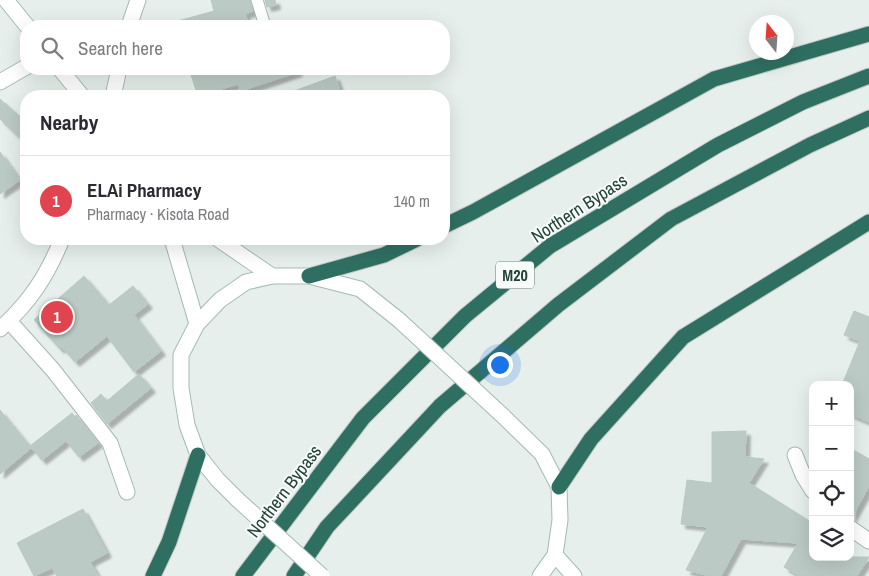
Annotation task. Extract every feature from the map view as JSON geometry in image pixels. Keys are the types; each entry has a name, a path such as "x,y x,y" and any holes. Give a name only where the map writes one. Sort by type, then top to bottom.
{"highway":[{"path":"450,223 714,79 869,34"},
{"name":"Northern Bypass","path":"243,576 364,418 466,316 550,246 718,144 803,102 869,76"},
{"path":"294,576 327,527 440,406 558,305 671,219 810,145 869,118"},
{"path":"559,487 591,439 683,337 869,222"},
{"path":"309,276 384,255 405,245"},
{"path":"153,576 169,542 198,455"}],"main road":[{"path":"6,0 22,20"},
{"path":"131,20 138,0"},
{"path":"0,82 20,70"},
{"path":"65,75 77,90"},
{"path":"114,90 118,75"},
{"path":"59,245 37,290 4,325 53,370 110,443 126,492"},
{"path":"174,245 197,324"},
{"path":"227,245 272,276"},
{"path":"322,576 238,500 218,479 198,455 187,424 181,388 181,356 197,324 220,300 246,282 272,276 309,276 360,289 399,320 542,454 559,487 560,520 555,555 540,576"},
{"path":"795,455 809,484"},
{"path":"854,531 869,541"},
{"path":"555,555 574,576"}],"lane":[{"path":"257,0 263,20"}],"building":[{"path":"211,0 250,0 253,11 245,14 248,20 182,20 214,11"},
{"path":"265,0 275,0 276,5 267,7"},
{"path":"191,75 289,75 244,90 241,90 238,84 218,90 196,90"},
{"path":"335,76 340,90 297,90"},
{"path":"0,99 20,117 20,138 0,119"},
{"path":"0,152 20,180 0,194"},
{"path":"84,276 109,305 133,286 148,304 134,315 161,351 134,372 107,336 75,362 62,347 60,349 34,320"},
{"path":"854,311 869,317 869,422 854,416 854,381 844,381 860,341 844,335"},
{"path":"139,374 151,388 107,424 91,403 101,394 107,401"},
{"path":"0,410 31,448 0,474"},
{"path":"72,413 75,417 76,415 98,443 79,457 66,441 42,460 30,446"},
{"path":"746,431 745,457 764,459 749,483 809,521 809,561 854,561 854,557 869,557 857,576 800,576 784,567 798,543 741,539 721,576 710,576 686,570 708,527 681,524 687,480 712,483 712,432"},
{"path":"854,450 869,459 869,486 854,514"},
{"path":"83,509 107,553 90,562 98,576 57,576 52,568 34,576 17,543"}],"place":[{"name":"ELAi Pharmacy","path":"57,317"}]}
